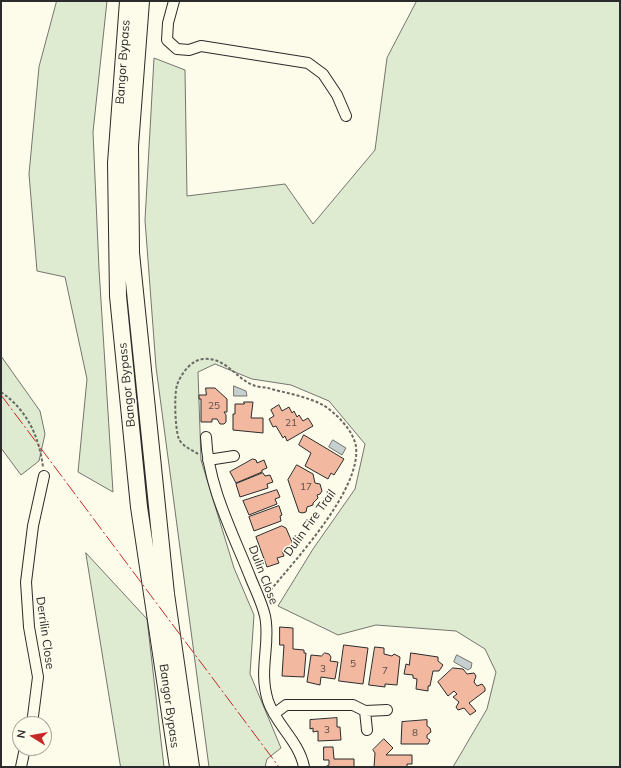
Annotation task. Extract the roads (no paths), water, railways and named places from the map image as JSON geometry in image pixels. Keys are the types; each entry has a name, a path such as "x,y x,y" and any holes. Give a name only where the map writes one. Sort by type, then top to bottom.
{"main road":[{"name":"Bangor Bypass","path":"128,1 116,163 118,296 139,506 178,767"},
{"name":"Bangor Bypass","path":"141,1 130,146 131,253 166,594 191,767"}],"street":[{"path":"174,1 168,23 168,40 176,49 189,50 201,46 308,63 323,74 336,94 346,116"},
{"name":"Dulin Close","path":"206,437 208,460 214,485 265,617 266,627 263,680 269,702 274,714 297,747 304,767"},
{"path":"208,460 234,456"},
{"name":"Derrilin Close","path":"33,716 38,677 29,627 26,582 33,526 44,476"},
{"path":"274,714 286,705 353,705 365,711 387,710"},
{"path":"365,711 367,730"},
{"path":"21,767 23,756"}]}
